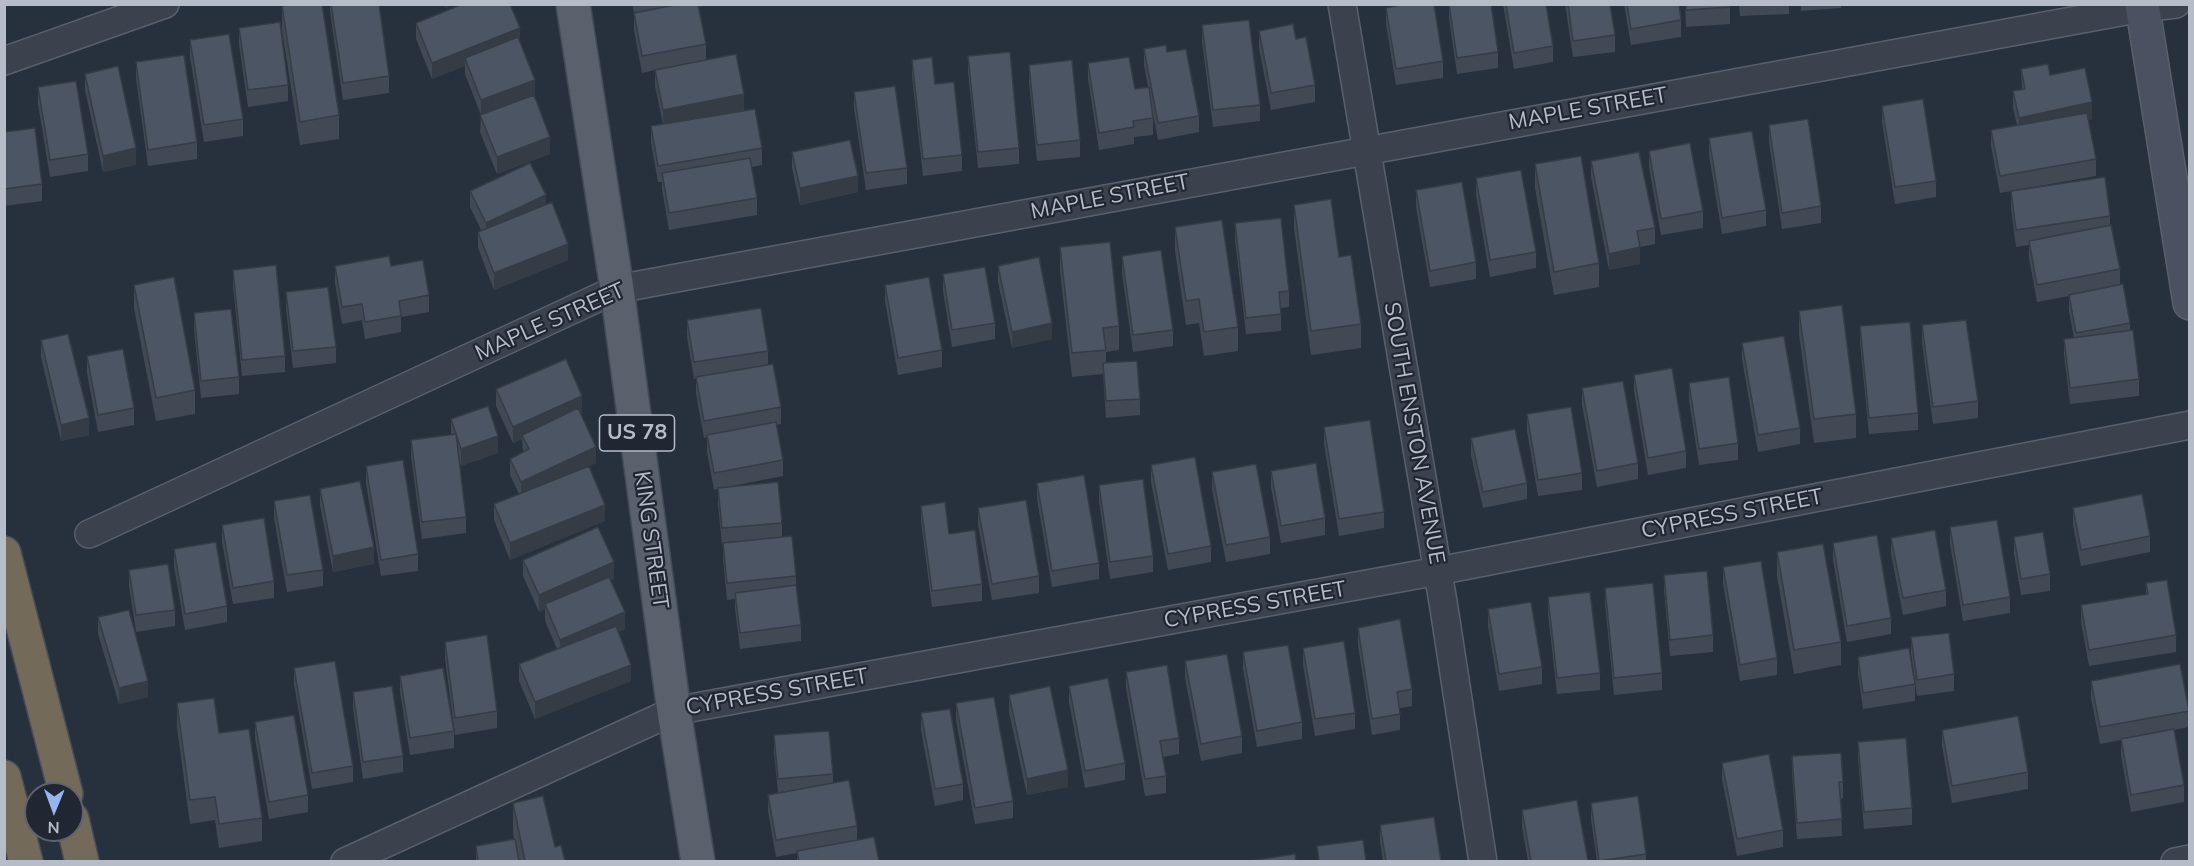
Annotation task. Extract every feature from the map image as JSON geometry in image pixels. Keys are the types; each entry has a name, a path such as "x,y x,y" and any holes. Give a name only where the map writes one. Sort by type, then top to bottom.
{"highway":[{"path":"4,553 63,782"},
{"path":"4,777 26,861"},
{"path":"77,842 82,861"}],"main road":[{"name":"KING STREET","path":"573,4 617,289 674,711 698,861"},
{"path":"2142,6 2190,303"}],"street":[{"path":"4,61 165,4"},
{"name":"SOUTH ENSTON AVENUE","path":"1342,4 1438,572 1483,861"},
{"name":"MAPLE STREET","path":"89,534 617,289 2142,6 2176,4"},
{"name":"CYPRESS STREET","path":"345,861 674,711 1438,572 2190,425"},
{"path":"2175,861 2190,859"}],"building":[{"path":"322,4 339,115 300,122 282,6"},
{"path":"331,4 379,4 389,76 343,83"},
{"path":"463,4 510,4 520,28 432,63 416,23"},
{"path":"680,4 698,4 706,44 642,56 634,13"},
{"path":"1405,4 1434,4 1443,61 1396,69 1386,8"},
{"path":"1449,4 1491,4 1498,52 1457,58"},
{"path":"1506,4 1546,4 1553,46 1514,53"},
{"path":"1568,4 1610,4 1615,35 1573,41"},
{"path":"1627,4 1679,4 1681,20 1631,29"},
{"path":"1686,4 1730,4 1730,7 1686,10"},
{"path":"1249,20 1260,105 1213,110 1202,25"},
{"path":"280,22 288,85 248,90 239,28"},
{"path":"1293,24 1296,39 1306,37 1315,85 1271,93 1259,31"},
{"path":"229,34 243,119 204,125 190,40"},
{"path":"518,37 535,80 481,100 465,58"},
{"path":"1166,45 1167,52 1186,49 1199,116 1158,123 1144,49"},
{"path":"1010,52 1019,148 978,152 968,56"},
{"path":"736,54 744,94 663,110 655,70"},
{"path":"184,55 197,142 148,150 136,62"},
{"path":"932,57 935,84 954,82 962,155 923,159 912,60"},
{"path":"1129,57 1135,89 1149,87 1153,118 1133,121 1134,127 1099,133 1088,63"},
{"path":"1072,60 1080,140 1037,145 1029,65"},
{"path":"2048,64 2050,75 2085,68 2092,102 2019,118 2013,91 2025,89 2021,69"},
{"path":"118,66 136,148 103,156 85,74"},
{"path":"76,81 88,154 50,160 38,87"},
{"path":"895,86 907,168 866,173 854,92"},
{"path":"534,95 550,137 497,157 480,115"},
{"path":"1923,99 1936,181 1895,187 1882,106"},
{"path":"755,109 762,148 658,166 651,126"},
{"path":"2087,113 2096,159 2000,176 1991,130"},
{"path":"1808,119 1821,206 1782,213 1769,125"},
{"path":"35,128 42,184 4,189 4,132"},
{"path":"1752,131 1766,210 1722,218 1709,138"},
{"path":"850,140 858,176 800,188 792,152"},
{"path":"1690,143 1703,211 1661,219 1649,151"},
{"path":"1639,152 1655,228 1637,231 1640,247 1609,254 1591,161"},
{"path":"1581,156 1599,263 1554,272 1535,164"},
{"path":"750,158 757,198 669,213 662,173"},
{"path":"530,163 546,195 486,223 470,191"},
{"path":"1521,170 1536,252 1490,260 1476,178"},
{"path":"2105,177 2110,216 2016,230 2011,191"},
{"path":"1462,182 1476,262 1430,271 1416,190"},
{"path":"1331,199 1339,257 1351,255 1361,324 1311,331 1294,205"},
{"path":"552,202 568,244 494,273 478,232"},
{"path":"1281,218 1289,291 1279,292 1281,314 1246,318 1235,223"},
{"path":"1222,220 1238,327 1204,332 1199,299 1186,301 1175,227"},
{"path":"2111,225 2120,269 2037,285 2029,241"},
{"path":"1110,242 1119,326 1103,328 1106,350 1072,353 1060,247"},
{"path":"1161,250 1173,330 1133,335 1122,256"},
{"path":"389,256 391,266 423,260 429,295 399,301 401,316 365,322 362,304 342,307 335,266"},
{"path":"1039,257 1052,323 1012,332 998,266"},
{"path":"276,265 285,356 242,360 233,270"},
{"path":"985,267 995,323 952,330 943,274"},
{"path":"174,277 195,390 156,398 134,285"},
{"path":"929,277 942,350 898,358 885,285"},
{"path":"2123,284 2130,323 2076,333 2069,295"},
{"path":"328,287 336,347 293,351 286,292"},
{"path":"1842,305 1856,414 1814,419 1799,311"},
{"path":"761,308 768,351 694,362 687,320"},
{"path":"231,309 239,377 201,381 194,313"},
{"path":"1966,320 1978,401 1933,407 1922,325"},
{"path":"1910,322 1918,413 1869,418 1860,326"},
{"path":"2133,330 2139,379 2070,388 2064,339"},
{"path":"68,334 89,418 61,425 41,340"},
{"path":"1784,336 1800,428 1758,435 1742,343"},
{"path":"123,349 134,408 98,415 87,356"},
{"path":"566,359 582,396 513,427 496,389"},
{"path":"1137,361 1140,399 1106,401 1103,363"},
{"path":"773,364 781,407 704,421 696,377"},
{"path":"1672,368 1686,451 1648,458 1634,375"},
{"path":"1729,377 1738,443 1699,449 1689,383"},
{"path":"1623,381 1638,463 1597,471 1582,388"},
{"path":"488,406 498,436 461,449 451,419"},
{"path":"1571,407 1582,473 1538,480 1527,414"},
{"path":"578,408 596,447 521,482 510,459 529,449 522,435"},
{"path":"1370,420 1384,512 1339,519 1324,427"},
{"path":"776,422 783,460 714,473 707,435"},
{"path":"1515,429 1527,483 1483,492 1471,438"},
{"path":"456,434 466,517 422,522 411,440"},
{"path":"1195,457 1211,546 1168,554 1151,465"},
{"path":"403,460 418,554 381,560 366,466"},
{"path":"1316,463 1325,518 1281,526 1271,471"},
{"path":"1256,464 1270,537 1226,545 1212,472"},
{"path":"589,466 605,505 510,543 494,504"},
{"path":"1084,475 1099,563 1052,571 1037,483"},
{"path":"1143,479 1153,556 1110,562 1099,485"},
{"path":"360,481 374,547 333,556 320,489"},
{"path":"778,482 782,523 722,528 718,488"},
{"path":"2142,494 2150,536 2081,550 2073,508"},
{"path":"310,495 323,570 287,575 274,501"},
{"path":"1026,500 1039,576 992,584 978,508"},
{"path":"945,502 949,534 975,530 982,584 932,591 921,506"},
{"path":"264,518 274,581 233,588 222,525"},
{"path":"1997,520 2010,597 1963,605 1950,527"},
{"path":"598,527 614,562 539,595 523,560"},
{"path":"1935,530 1946,590 1903,598 1891,538"},
{"path":"2043,532 2050,574 2021,579 2014,537"},
{"path":"1877,535 1891,618 1847,626 1833,543"},
{"path":"792,536 796,576 727,583 723,543"},
{"path":"216,542 227,606 185,614 174,549"},
{"path":"1823,544 1841,642 1794,650 1777,552"},
{"path":"1761,561 1777,658 1740,665 1723,567"},
{"path":"168,564 175,610 136,615 129,570"},
{"path":"1707,571 1713,635 1670,640 1664,575"},
{"path":"609,577 625,612 560,640 545,604"},
{"path":"2167,580 2176,635 2089,650 2081,605 2148,594 2146,583"},
{"path":"1653,583 1662,673 1614,678 1605,588"},
{"path":"796,585 801,625 740,633 735,593"},
{"path":"1590,592 1600,673 1557,678 1548,597"},
{"path":"1531,602 1542,667 1499,674 1488,609"},
{"path":"129,610 148,681 119,688 98,617"},
{"path":"1400,619 1412,689 1397,692 1400,714 1372,719 1358,628"},
{"path":"616,626 631,665 535,702 519,664"},
{"path":"1949,633 1954,674 1917,680 1911,637"},
{"path":"487,635 497,711 455,718 445,642"},
{"path":"1344,641 1355,713 1315,719 1303,648"},
{"path":"1288,645 1302,722 1257,731 1243,652"},
{"path":"1909,648 1915,684 1863,693 1858,657"},
{"path":"1227,654 1242,736 1201,744 1185,661"},
{"path":"335,661 353,766 312,773 294,668"},
{"path":"2180,664 2189,711 2100,727 2091,681"},
{"path":"1167,665 1179,738 1160,741 1166,776 1145,779 1126,672"},
{"path":"443,668 454,731 410,738 400,676"},
{"path":"1108,678 1125,763 1085,771 1069,686"},
{"path":"392,686 403,756 363,762 353,692"},
{"path":"1050,686 1068,770 1027,779 1009,695"},
{"path":"994,697 1013,801 975,808 956,703"},
{"path":"214,698 219,733 249,729 262,818 219,824 215,797 190,800 177,703"},
{"path":"950,709 963,784 935,789 921,713"},
{"path":"294,715 308,795 269,802 255,722"},
{"path":"2018,716 2028,772 1952,786 1942,730"},
{"path":"2174,729 2184,785 2131,795 2121,739"},
{"path":"829,731 833,774 778,779 774,735"},
{"path":"1906,738 1912,808 1864,812 1858,742"},
{"path":"1841,753 1843,782 1839,782 1842,819 1797,823 1792,756"},
{"path":"1769,754 1783,830 1737,839 1722,763"},
{"path":"849,780 857,826 776,840 768,795"},
{"path":"543,796 555,847 561,845 565,861 525,861 513,803"},
{"path":"1638,796 1646,854 1599,861 1591,803"},
{"path":"1577,800 1588,861 1531,861 1522,810"},
{"path":"1434,817 1441,861 1386,861 1380,825"},
{"path":"874,837 879,861 799,861 797,851"},
{"path":"515,839 519,861 478,861 476,846"},
{"path":"1363,840 1366,861 1319,861 1317,846"},
{"path":"1295,854 1296,861 1249,861"}]}
